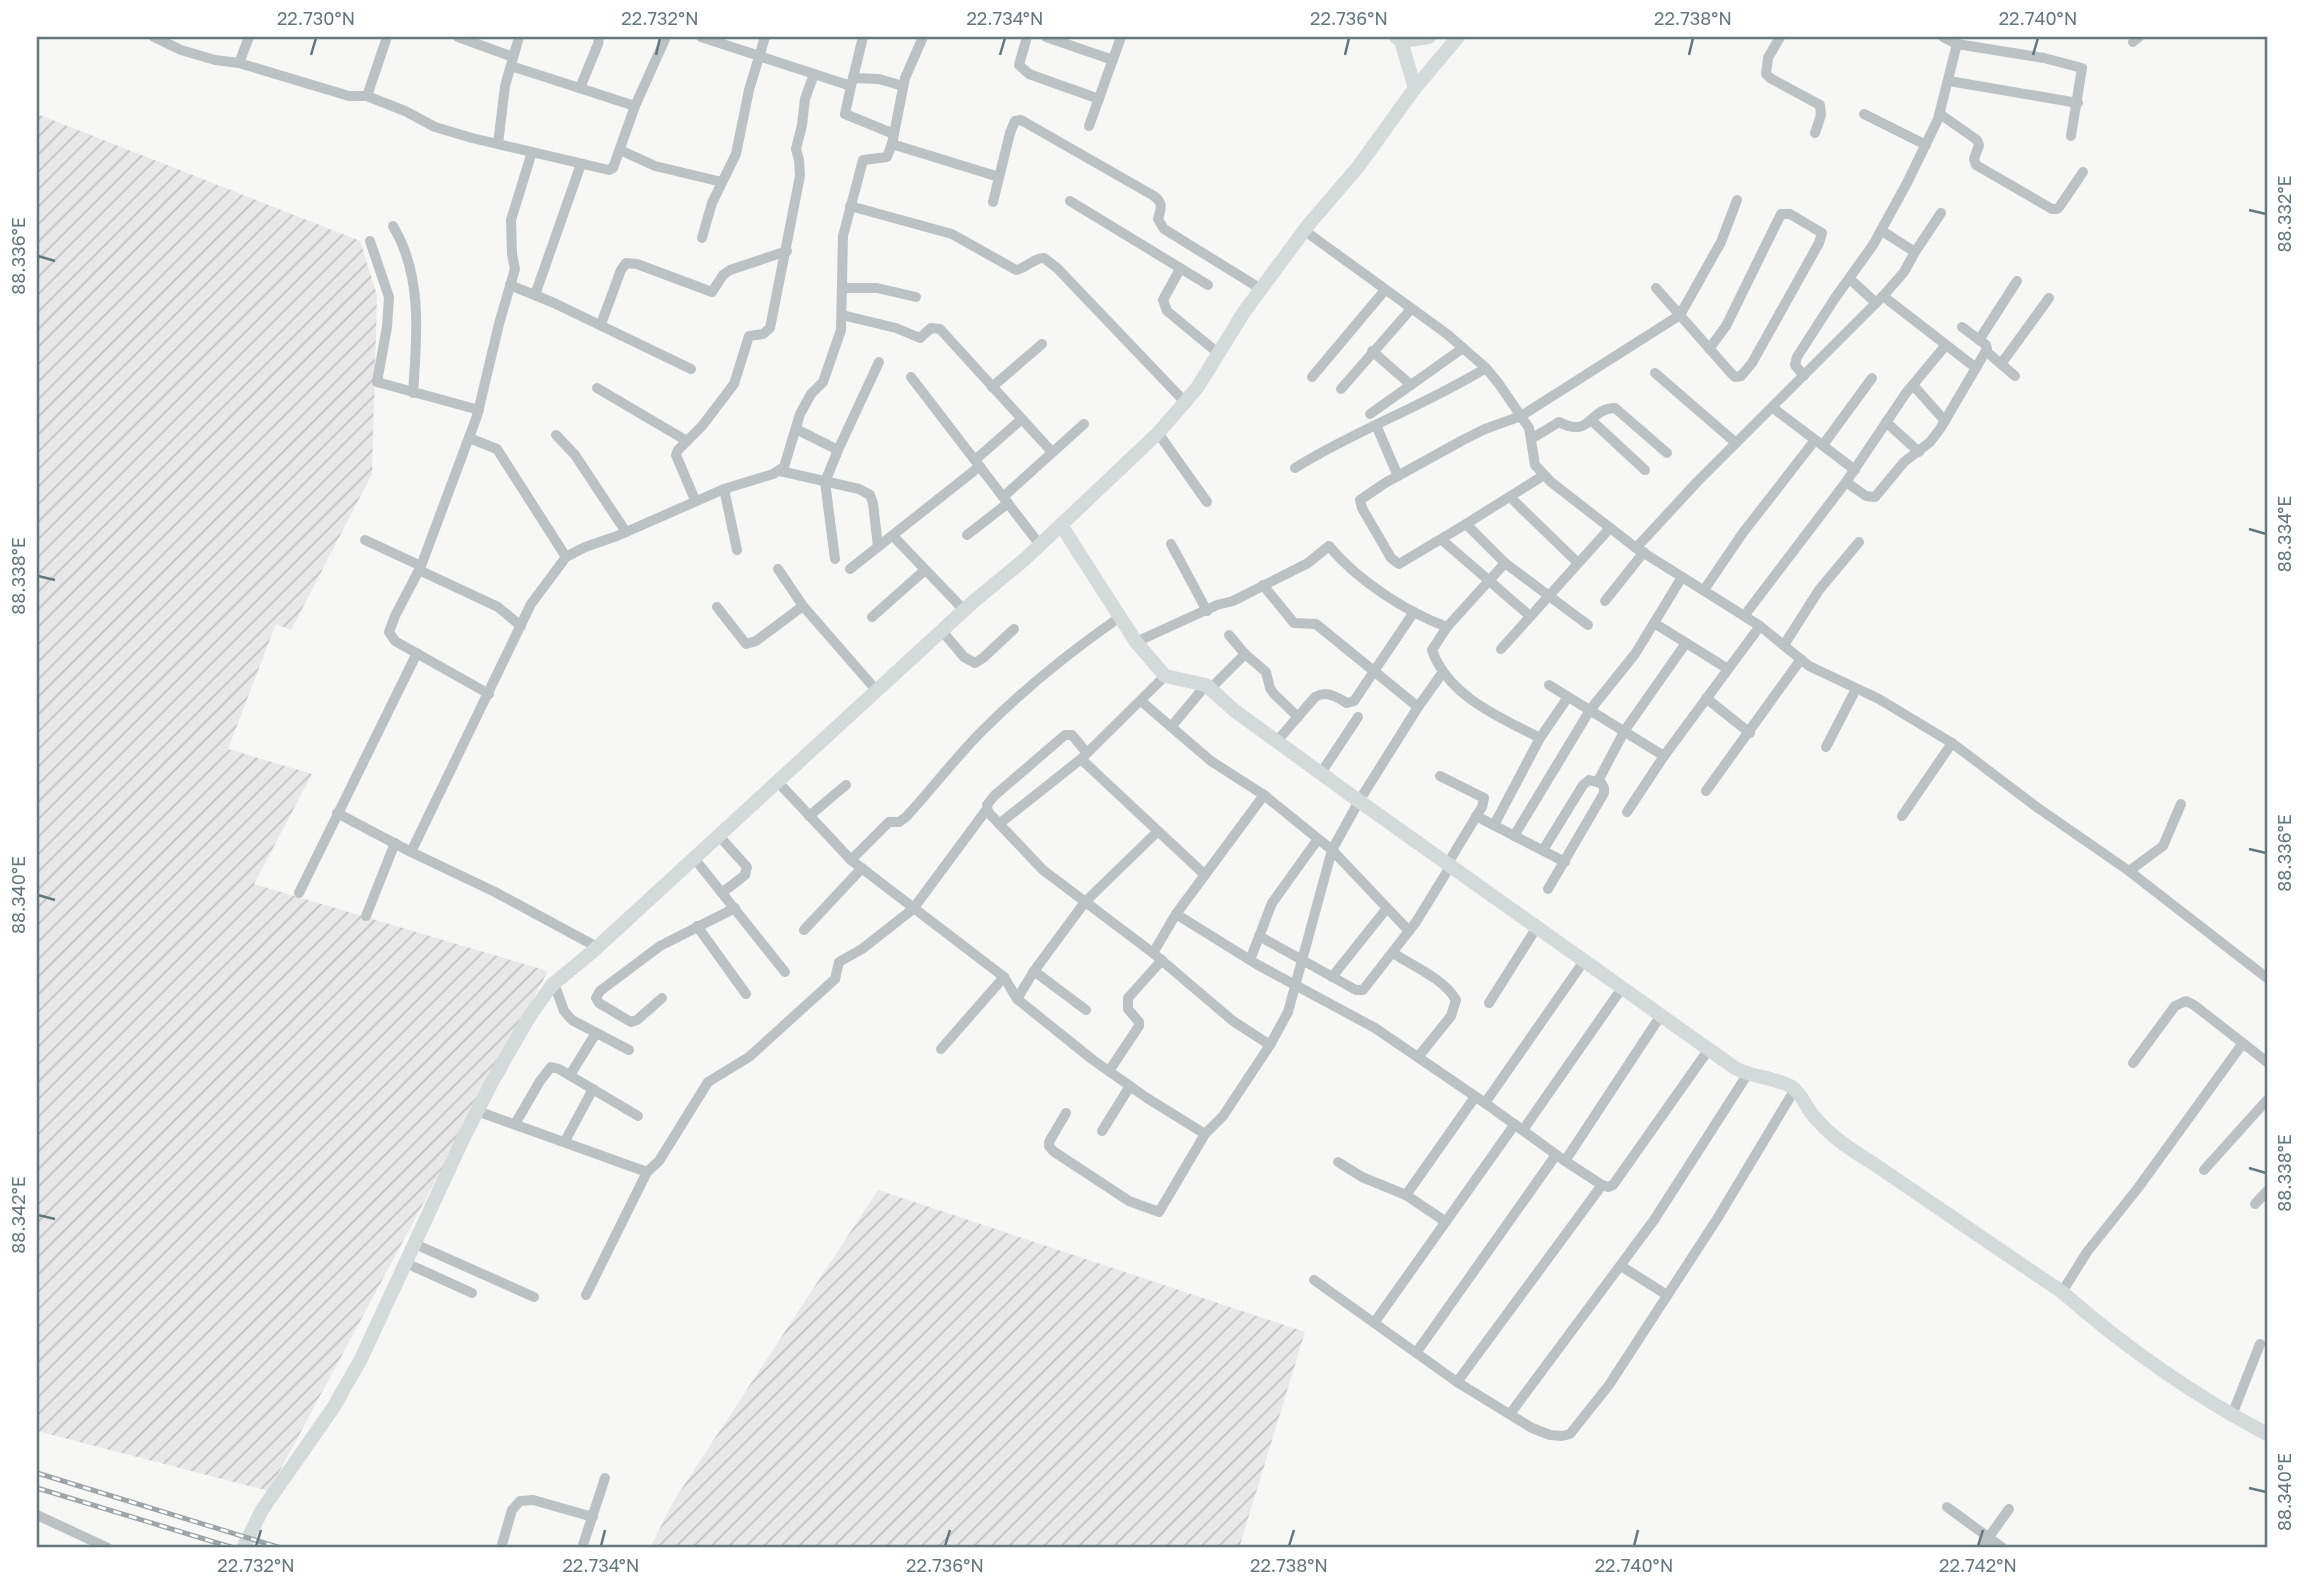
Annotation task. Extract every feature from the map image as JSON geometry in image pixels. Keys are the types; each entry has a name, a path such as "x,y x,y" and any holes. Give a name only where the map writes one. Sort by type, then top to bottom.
{"street":[{"path":"154,37 181,50 215,60 240,63 349,96 368,96 435,127 612,170 635,106 666,37"},
{"path":"240,63 249,37"},
{"path":"368,96 387,37"},
{"path":"457,37 479,40 512,61 635,106"},
{"path":"498,144 505,86 519,37"},
{"path":"580,88 599,37"},
{"path":"701,37 814,74 852,82 879,79 903,86"},
{"path":"702,238 712,203 736,154 744,108 765,37"},
{"path":"863,37 845,114 893,139 999,177"},
{"path":"411,852 531,604 566,557 695,500 780,471 784,467 800,414 811,394 823,382 841,330 843,236 863,160 887,157 903,86 923,37"},
{"path":"1027,37 1019,65 1022,68 1029,74 1099,99"},
{"path":"1046,37 1113,60"},
{"path":"1089,126 1121,37"},
{"path":"1415,88 1399,39 1429,37"},
{"path":"243,1548 262,1510 339,1399 361,1359 477,1111 529,1017 554,983 597,947 964,610 1040,545 1158,433 1197,388 1261,289 1305,230 1358,167 1415,88 1458,37"},
{"path":"1780,37 1769,58 1766,74 1819,105 1821,115 1815,133"},
{"path":"1943,37 1957,44 2080,66 2083,71 2071,136"},
{"path":"1804,376 1794,365 1797,358 1882,231 1926,145 1940,114 1957,44"},
{"path":"695,500 676,461 678,450 702,426 734,384 749,336 764,334 770,328 800,177 796,149 805,99 814,74"},
{"path":"1948,81 2078,103"},
{"path":"1864,114 1926,145"},
{"path":"1940,114 1979,142 1974,159 1976,165 2052,209 2060,206 2083,172"},
{"path":"993,202 1013,125 1018,120 1024,121 1154,196 1161,202 1158,219 1164,229 1261,289"},
{"path":"620,150 655,166 722,182"},
{"path":"489,694 395,640 389,632 394,616 420,568 479,410 515,269 511,220 532,152"},
{"path":"535,295 581,164"},
{"path":"1545,475 1404,563 1397,563 1391,558 1360,500 1398,476 1485,429 1521,416 1680,315 1721,243 1737,200"},
{"path":"1070,201 1208,285"},
{"path":"850,206 952,233 1016,270 1044,258 1057,268 1185,402"},
{"path":"1605,601 1640,550 1736,443 1904,272 1941,213"},
{"path":"1656,288 1709,349 1735,377 1741,376 1758,353 1819,243 1822,236 1820,231 1790,214 1781,214 1726,327 1709,349"},
{"path":"393,226 403,243 416,294 413,393"},
{"path":"1305,230 1486,368 1529,428 1535,465 1610,528 1759,626 1826,676 1879,699 1952,743 2038,808 2129,871 2267,978"},
{"path":"1882,231 1915,252"},
{"path":"370,241 388,297 387,327 377,382 479,410"},
{"path":"601,324 626,263 637,264 712,292 723,275 730,270 787,251"},
{"path":"1180,269 1163,300 1167,311 1218,353"},
{"path":"1850,279 1976,368"},
{"path":"1979,340 2017,281"},
{"path":"510,285 601,324 691,369"},
{"path":"842,288 877,288 916,297"},
{"path":"1312,377 1385,290"},
{"path":"2001,364 2049,298"},
{"path":"1341,389 1411,309"},
{"path":"842,316 886,325 920,338 930,328 937,328 1052,452"},
{"path":"1962,327 1986,345 1987,352 2015,376"},
{"path":"992,387 1042,344"},
{"path":"1744,616 1946,345"},
{"path":"1370,414 1463,348"},
{"path":"1372,351 1411,385"},
{"path":"1846,482 1866,496 1875,497 1904,462 1930,442 1987,352"},
{"path":"835,559 825,482 879,362"},
{"path":"1295,468 1323,450 1458,385 1486,368"},
{"path":"1655,373 1736,443"},
{"path":"911,377 1040,545"},
{"path":"1704,590 1742,534 1872,378"},
{"path":"1913,386 1945,421"},
{"path":"597,388 687,441"},
{"path":"1531,439 1559,422 1571,429 1580,427 1606,409 1615,408 1667,453"},
{"path":"1773,408 1855,470"},
{"path":"849,569 893,536 977,463 1022,419"},
{"path":"1591,420 1645,470"},
{"path":"1886,422 1919,452"},
{"path":"967,535 1084,424"},
{"path":"1376,425 1398,476"},
{"path":"796,429 838,450"},
{"path":"1158,433 1207,502"},
{"path":"556,435 581,465 626,532"},
{"path":"469,438 497,449 566,557"},
{"path":"780,471 859,489 870,495 878,547"},
{"path":"724,489 737,550"},
{"path":"1511,498 1578,563"},
{"path":"1466,524 1505,563 1588,625"},
{"path":"1061,525 1136,642 1166,676 1208,687 1236,711 1359,801 1709,1049 1747,1074 1783,1083 1795,1089 1812,1114 1839,1143 2062,1292 2161,1370 2267,1434"},
{"path":"1501,649 1610,528"},
{"path":"893,536 964,610"},
{"path":"365,540 498,607 520,626"},
{"path":"1443,540 1530,616"},
{"path":"1784,645 1819,590 1859,542"},
{"path":"1171,544 1207,611"},
{"path":"1136,642 1308,563 1329,546 1344,564 1427,620 1447,627"},
{"path":"1505,563 1447,627 1432,650 1438,667 1467,698 1540,738"},
{"path":"778,569 803,606 877,691"},
{"path":"872,617 925,570"},
{"path":"1514,836 1590,710 1635,654 1682,577"},
{"path":"1263,585 1290,619 1300,624 1317,624 1418,707"},
{"path":"717,607 746,644 756,641 803,606"},
{"path":"1277,741 1321,693 1350,703 1414,612"},
{"path":"850,860 889,822 899,822 906,817 979,734 1014,699 1120,617"},
{"path":"1654,623 1728,669"},
{"path":"1627,812 1664,756 1759,626"},
{"path":"942,631 964,657 975,663 1014,629"},
{"path":"1229,635 1245,654 1266,672 1274,694 1298,717"},
{"path":"1548,890 1604,793 1599,776 1625,730 1686,643"},
{"path":"299,893 417,653"},
{"path":"1171,727 1208,687 1245,654"},
{"path":"1706,791 1801,659"},
{"path":"1066,1113 1049,1142 1052,1151 1129,1201 1159,1212 1205,1134 1223,1116 1270,1045 1288,1012 1332,850 1359,801 1443,672"},
{"path":"999,824 1084,756 1166,676"},
{"path":"1549,684 1664,756"},
{"path":"1826,747 1856,690"},
{"path":"1494,825 1540,738 1568,696"},
{"path":"1706,698 1750,733"},
{"path":"1140,701 1211,761 1264,795 1332,850 1409,931"},
{"path":"1321,773 1357,717"},
{"path":"586,1295 647,1172 659,1161 708,1083 749,1058 835,979 839,962 862,950 913,909 994,796 1065,735 1072,735 1084,756 1157,832 1205,875"},
{"path":"1902,816 1952,743"},
{"path":"1259,936 1356,990 1363,990 1409,931 1484,802 1482,796 1440,776"},
{"path":"1543,850 1583,785 1589,780 1600,783"},
{"path":"777,781 850,860 1004,977 1017,999 1109,1071 1205,1134"},
{"path":"808,816 846,785"},
{"path":"1109,1071 1139,1026 1139,1022 1128,1009 1128,998 1157,957 1176,914 1264,795"},
{"path":"2129,871 2163,846 2181,804"},
{"path":"987,809 1043,870 1157,957 1233,1021 1270,1045"},
{"path":"337,813 495,892 597,947"},
{"path":"1476,816 1564,862"},
{"path":"1017,999 1034,971 1085,902 1157,832"},
{"path":"719,835 747,867 745,875 723,892"},
{"path":"1250,960 1272,904 1318,839"},
{"path":"366,916 395,843"},
{"path":"694,858 785,972"},
{"path":"804,930 862,869"},
{"path":"662,998 631,1022 598,1003 596,998 608,985 660,946 735,908"},
{"path":"1332,977 1387,908"},
{"path":"1176,914 1250,960 1375,1028 1561,1158 1608,1187 1620,1177 1709,1049"},
{"path":"697,926 746,994"},
{"path":"1489,1003 1537,927"},
{"path":"1393,953 1451,991 1456,1000 1451,1016 1418,1057"},
{"path":"1406,1195 1584,961"},
{"path":"1034,971 1086,1010"},
{"path":"941,1049 1004,977"},
{"path":"554,983 564,1011 572,1020 629,1050"},
{"path":"1374,1323 1446,1222 1622,988"},
{"path":"2133,1063 2179,1002 2186,1001 2267,1062"},
{"path":"1416,1353 1561,1158 1661,1015"},
{"path":"570,1075 596,1033"},
{"path":"2062,1292 2087,1252 2138,1188 2243,1043"},
{"path":"515,1124 548,1069 555,1067 638,1116"},
{"path":"1510,1414 1678,1185 1747,1074"},
{"path":"1102,1131 1130,1086"},
{"path":"565,1141 593,1089"},
{"path":"1314,1280 1457,1382 1510,1414 1550,1435 1570,1434 1609,1385 1717,1219 1795,1089"},
{"path":"2204,1170 2267,1100"},
{"path":"477,1111 647,1172"},
{"path":"1338,1163 1362,1177 1406,1195 1446,1222"},
{"path":"1457,1382 1602,1185"},
{"path":"2255,1204 2267,1191"},
{"path":"415,1244 534,1297"},
{"path":"406,1263 472,1293"},
{"path":"1621,1266 1667,1296"},
{"path":"2232,1415 2260,1344"},
{"path":"582,1548 606,1478"},
{"path":"501,1548 512,1510 520,1501 533,1500 593,1517"},
{"path":"1947,1507 1984,1543 2003,1548"},
{"path":"1984,1543 2009,1510"},
{"path":"37,1515 108,1548"}],"shaded area":[{"path":"37,114 360,241 377,295 372,474 291,630 276,624 228,749 312,774 254,884 548,971 269,1491 37,1431"},
{"path":"878,1190 1305,1332 1239,1548 650,1548 673,1502"}],"railway":[{"path":"37,1473 281,1548"},
{"path":"37,1488 234,1548"}]}
